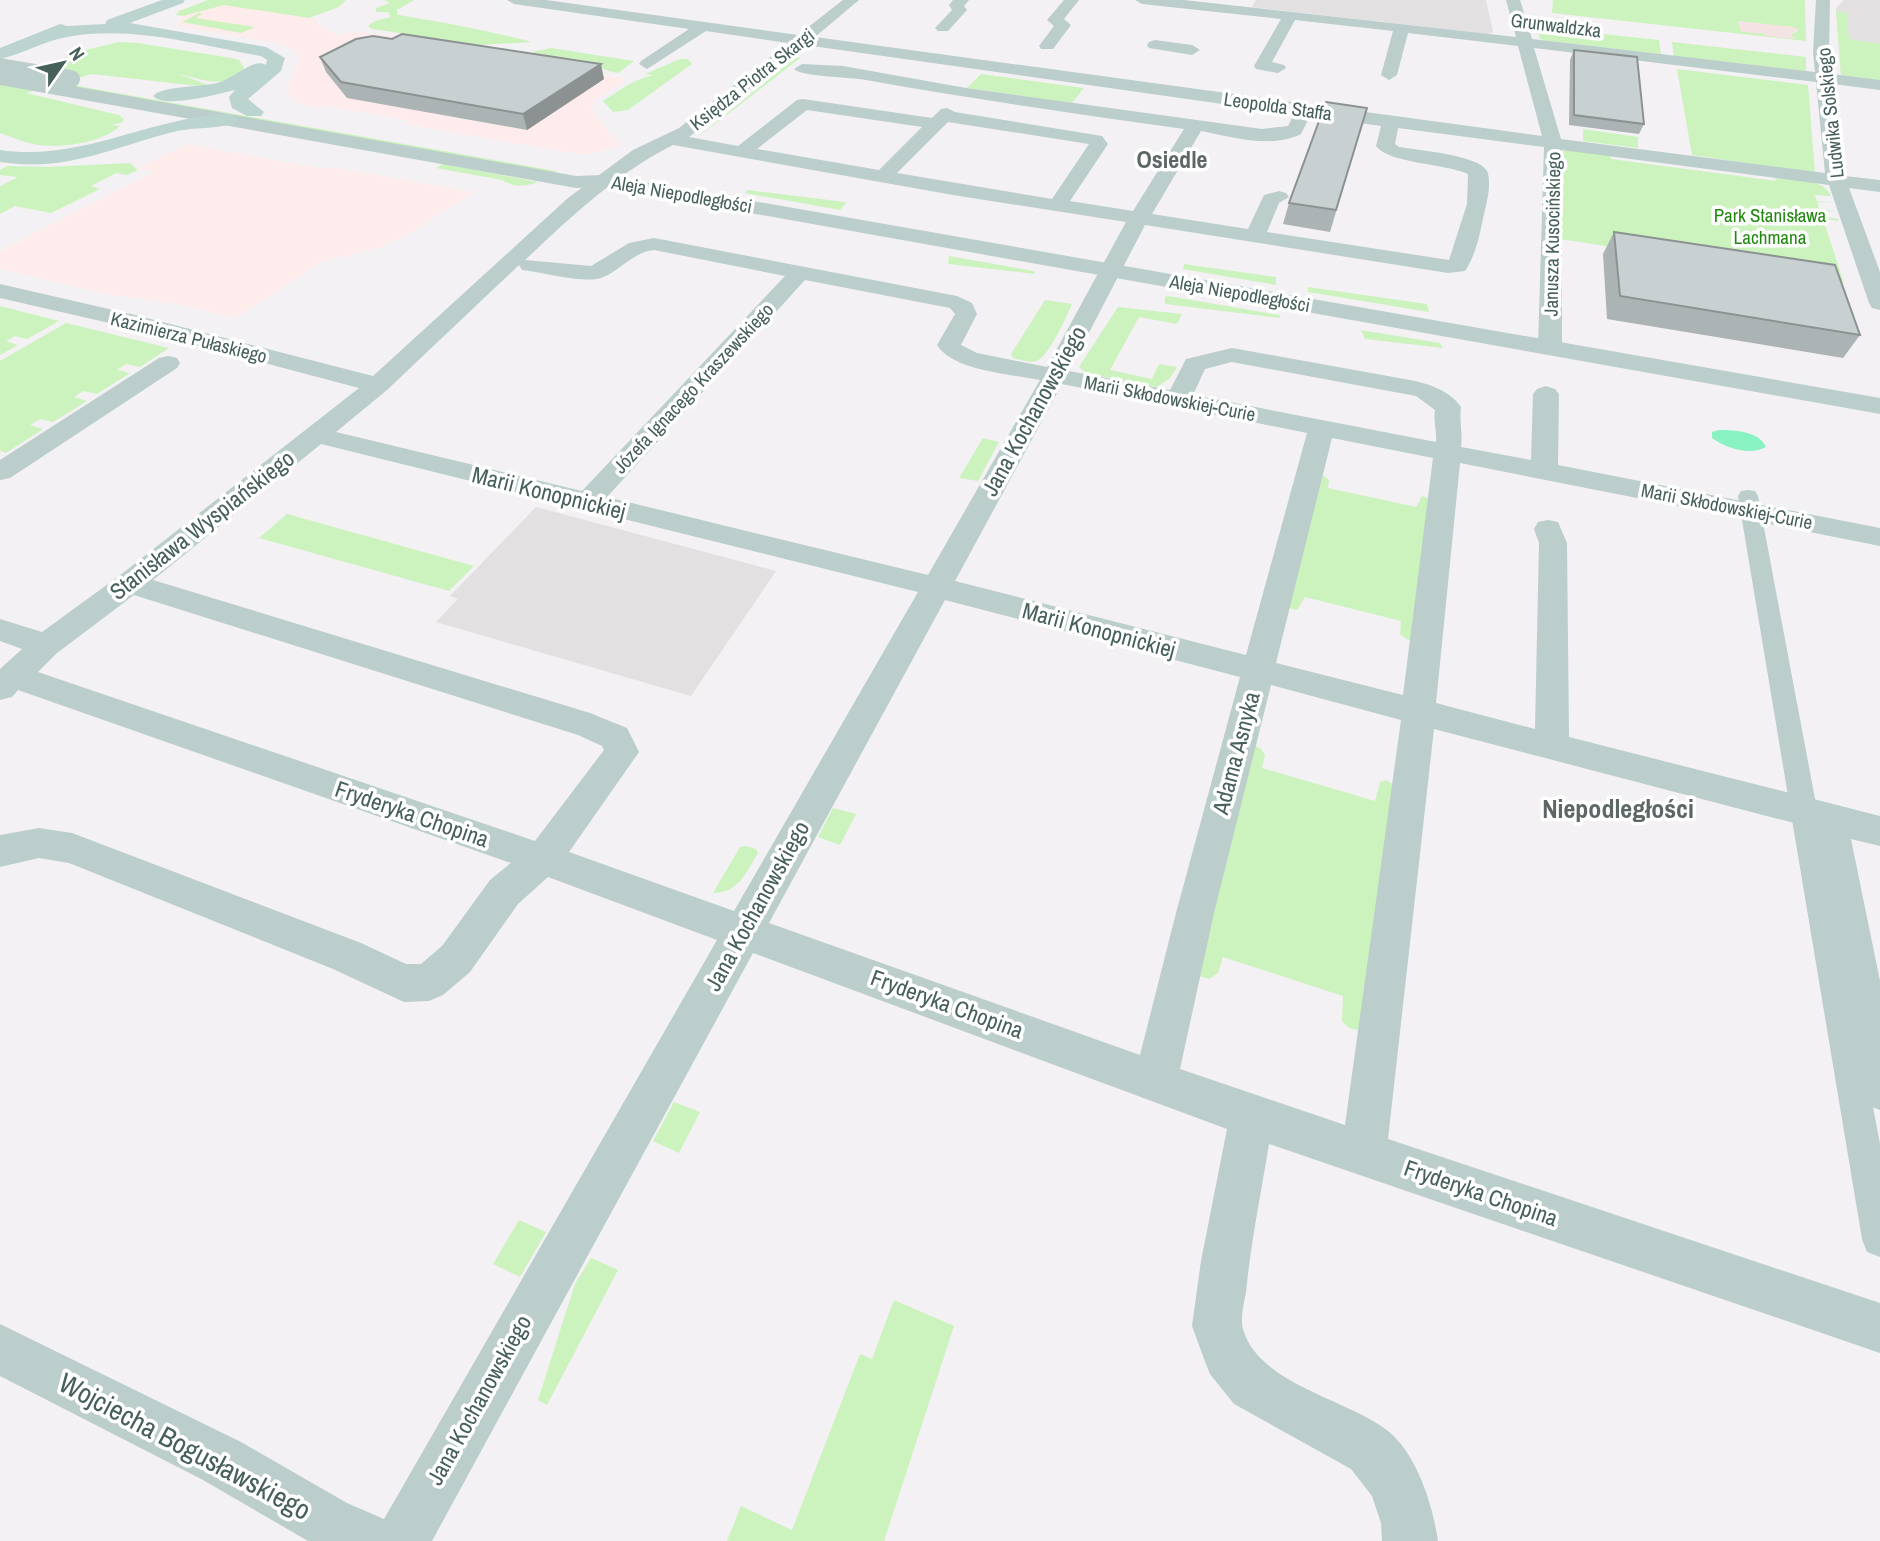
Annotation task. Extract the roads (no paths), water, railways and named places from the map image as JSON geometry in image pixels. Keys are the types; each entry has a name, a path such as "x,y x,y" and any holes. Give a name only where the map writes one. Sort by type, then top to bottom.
{"main road":[{"path":"0,69 115,8 177,0"},
{"path":"38,47 103,29 142,6"},
{"path":"142,6 141,22 149,34"},
{"path":"115,8 97,22 103,29 246,46 272,54 276,58 275,67 238,97 239,104 254,112"},
{"path":"0,54 149,34 244,54 259,61 257,70 252,75 231,85 190,94 162,96"},
{"path":"0,146 40,152 103,143 127,134 146,116 143,110 133,103"},
{"path":"0,156 26,160 75,156 118,146 171,127 227,120"}],"street":[{"name":"Leopolda Staffa","path":"514,0 1391,122 1880,186"},
{"name":"Księdza Piotra Skargi","path":"631,186 683,136 852,0"},
{"path":"943,28 960,10 956,5 962,0"},
{"path":"1046,46 1063,24 1055,20 1072,0"},
{"name":"Grunwaldzka","path":"1143,0 1880,85"},
{"name":"Janusza Kusocińskiego","path":"1513,0 1553,143 1550,347"},
{"name":"Ludwika Solskiego","path":"1823,0 1821,52 1836,181 1880,303"},
{"path":"1278,68 1262,66 1278,51 1290,16"},
{"path":"647,64 704,26"},
{"path":"1389,75 1402,28"},
{"path":"1154,45 1192,50"},
{"name":"Aleja Niepodległości","path":"0,69 71,79 589,172 606,187"},
{"path":"802,69 843,71 966,93 1259,134 1289,133 1297,128 1304,110"},
{"name":"Aleja Niepodległości","path":"0,79 576,182 606,187 631,186 1880,406"},
{"path":"883,177 966,93"},
{"path":"742,152 803,104 1096,140 1099,144 1057,205"},
{"path":"683,136 742,152 883,177 1448,267 1457,266 1474,211 1479,177 1477,171 1457,162 1393,152 1385,146 1391,122"},
{"name":"Jana Kochanowskiego","path":"402,1541 1055,375 1139,218 1176,162 1195,125"},
{"name":"Księdza Piotra Skargi","path":"606,187 640,154 683,136"},
{"name":"Stanisława Wyspiańskiego","path":"404,363 575,202 606,187"},
{"path":"1256,235 1272,199 1279,197"},
{"name":"Stanisława Wyspiańskiego","path":"7,682 46,645 130,583 572,232"},
{"name":"Marii Skłodowskiej-Curie","path":"530,265 594,273 603,270 640,244 654,244 957,303 964,308 965,314 950,339 952,350 970,359 1448,452 1749,503 1880,537"},
{"name":"Józefa Ignacego Kraszewskiego","path":"586,503 800,273"},
{"name":"Kazimierza Pułaskiego","path":"0,291 135,322 378,385"},
{"path":"1179,398 1195,364 1232,355 1410,387 1425,391 1448,407 1447,424 1450,431 1423,653 1419,713 1364,1153"},
{"path":"0,472 168,363"},
{"path":"1544,469 1546,394"},
{"name":"Adama Asnyka","path":"1156,1079 1195,913 1321,428"},
{"name":"Marii Konopnickiej","path":"318,435 935,587 1880,831"},
{"path":"1749,503 1816,815 1880,1089"},
{"path":"1548,529 1553,543 1550,703 1552,746"},
{"path":"0,851 39,843 72,848 348,956 404,983 429,982 441,975 456,959 504,892 543,859 622,752 615,737 590,726 130,583"},
{"path":"0,630 46,645"},
{"name":"Fryderyka Chopina","path":"7,682 543,859 1252,1116 1880,1328"},
{"path":"1816,815 1880,1239"},
{"path":"1252,1116 1217,1326 1228,1356 1252,1386 1370,1450 1395,1482 1408,1523 1409,1541"},
{"name":"Wojciecha Bogusławskiego","path":"0,1349 222,1461 328,1522 371,1541"}],"district":[{"name":"Osiedle","path":"1172,160"},
{"name":"Niepodległości","path":"1618,809"}],"park label":[{"name":"Park Stanisława Lachmana","path":"1770,226"}]}
